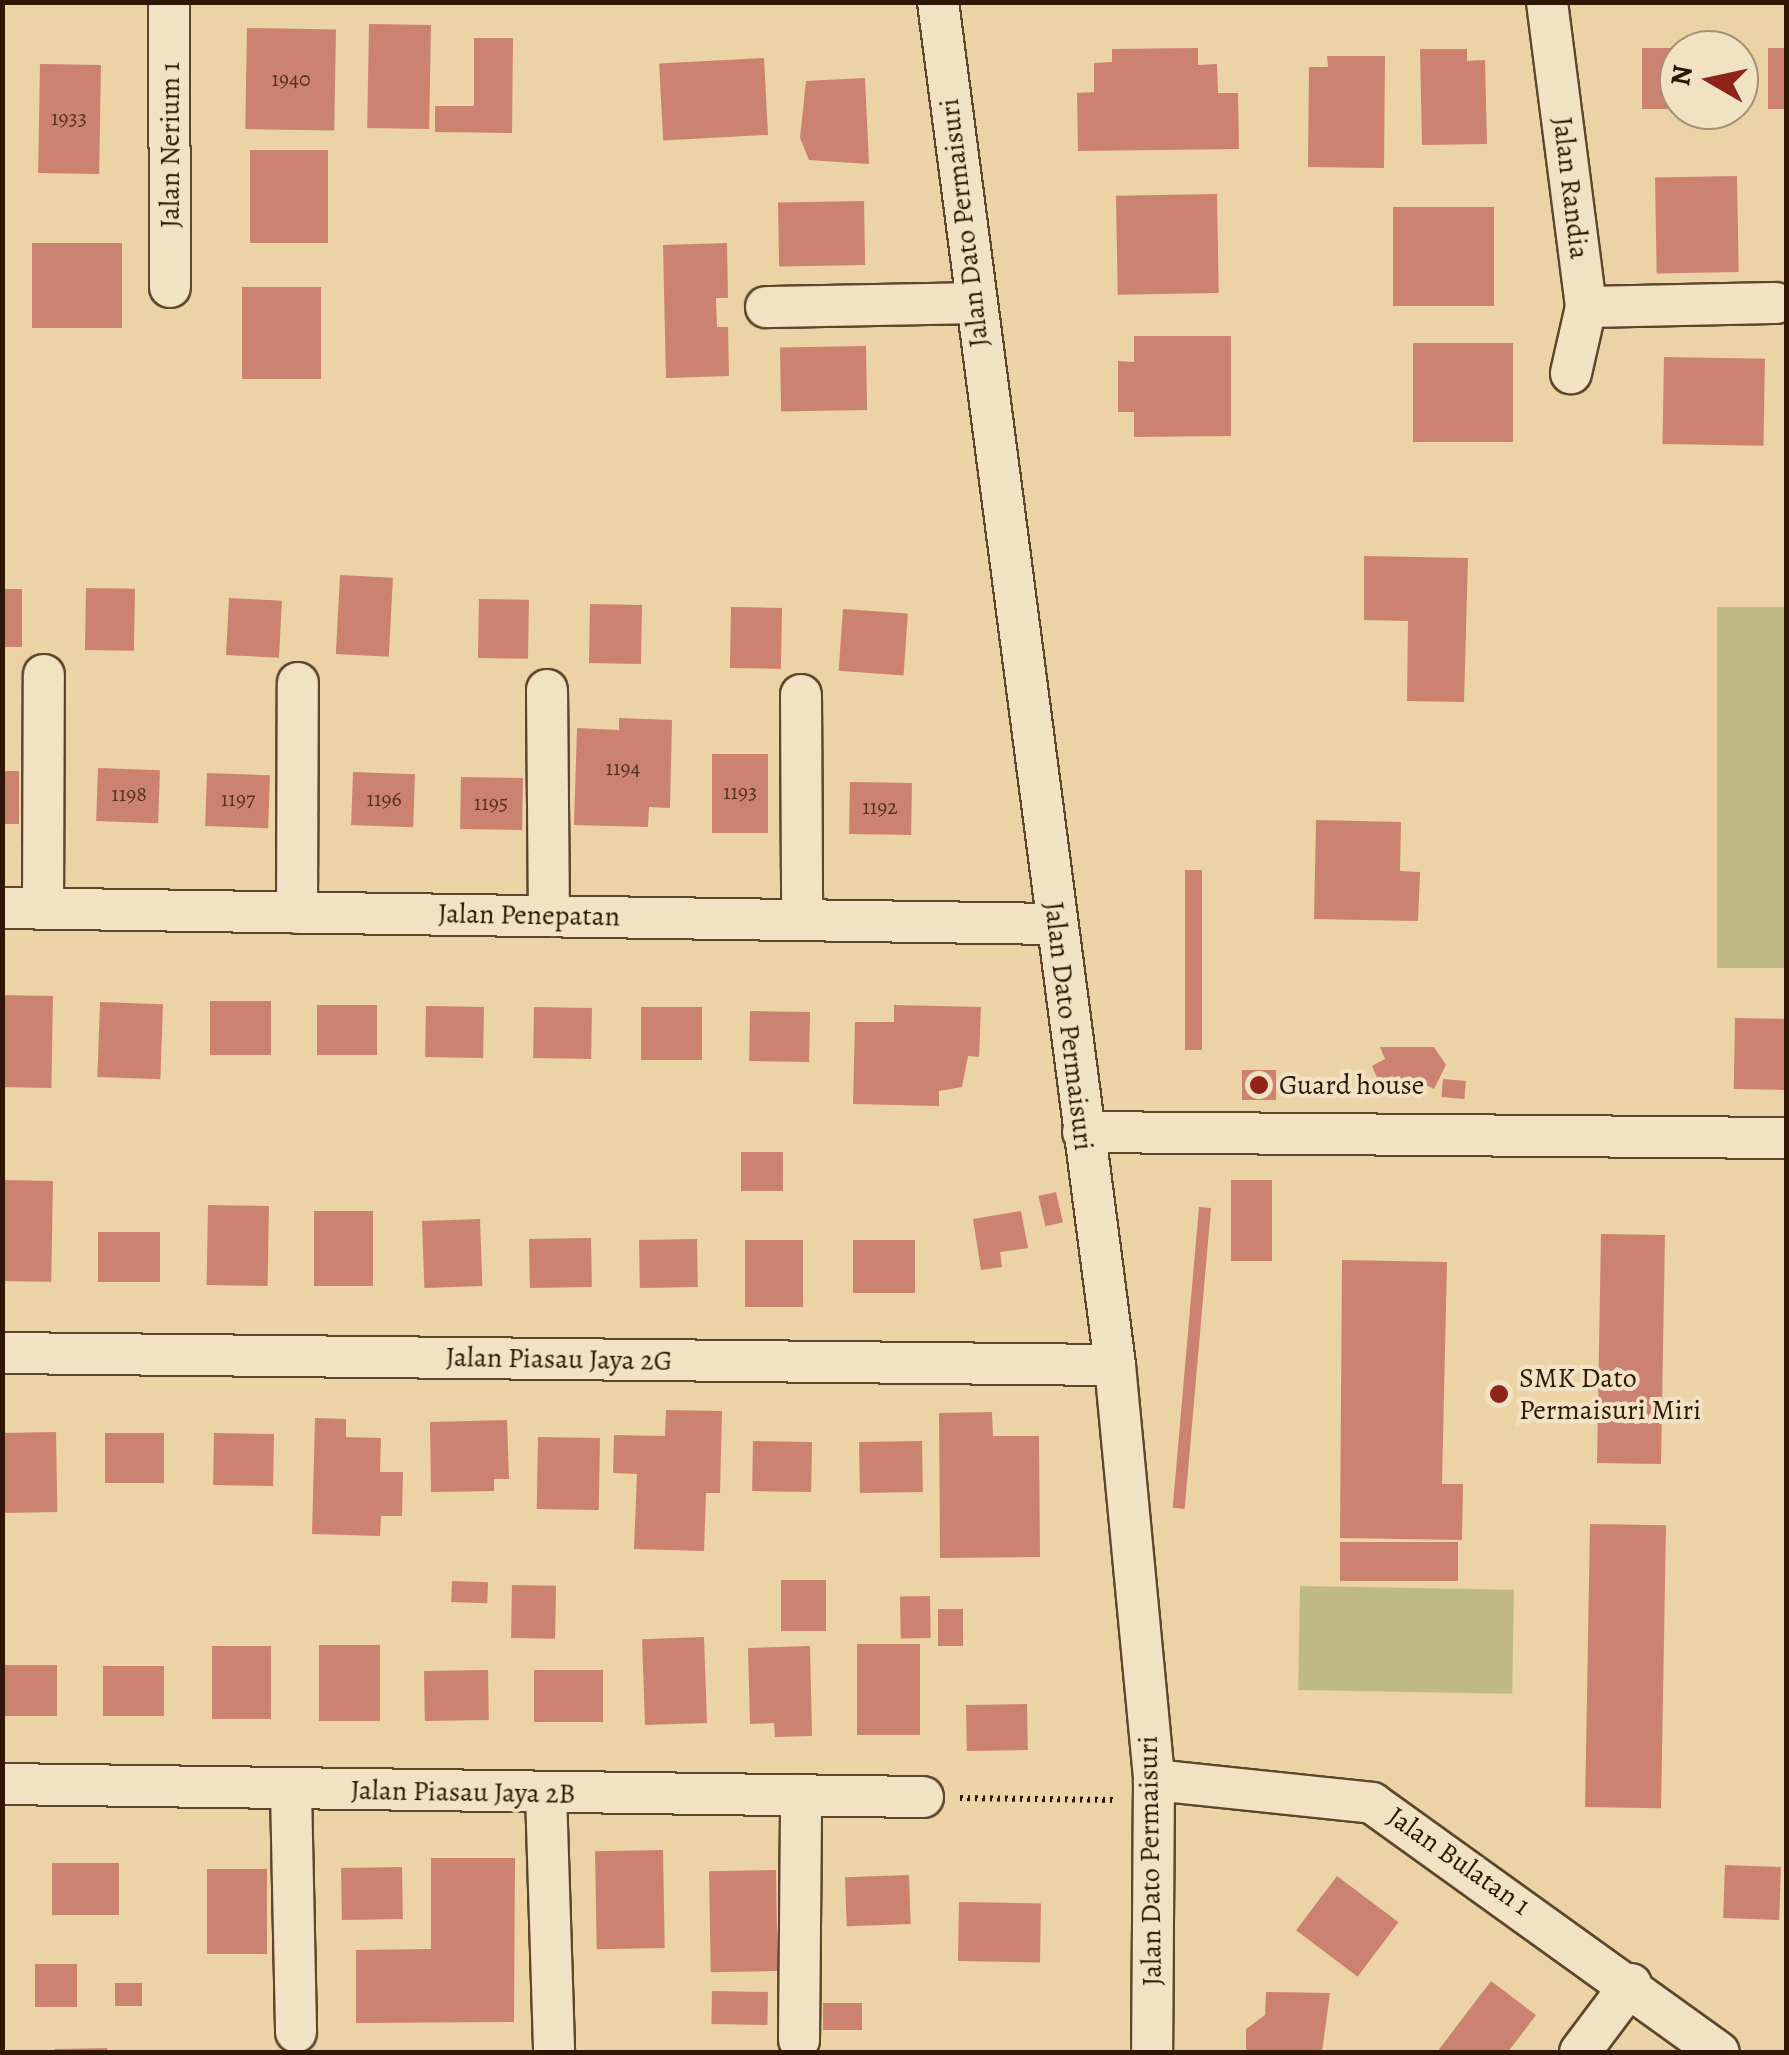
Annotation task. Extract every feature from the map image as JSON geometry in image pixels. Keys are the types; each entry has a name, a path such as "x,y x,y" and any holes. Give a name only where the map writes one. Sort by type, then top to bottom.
{"street":[{"name":"Jalan Nerium 1","path":"169,2 170,286"},
{"name":"Jalan Dato Permaisuri","path":"938,2 973,303 1115,1365 1154,1790 1152,2052"},
{"name":"Jalan Randia","path":"1546,2 1586,307 1570,373"},
{"path":"766,307 973,303"},
{"path":"1586,307 1776,303"},
{"path":"43,909 44,675"},
{"path":"297,913 298,683"},
{"path":"547,690 549,915"},
{"path":"801,695 802,918"},
{"name":"Jalan Penepatan","path":"2,908 1056,924"},
{"path":"1083,1132 1786,1138"},
{"name":"Jalan Piasau Jaya 2G","path":"2,1353 1115,1365"},
{"name":"Jalan Piasau Jaya 2B","path":"2,1784 923,1797"},
{"path":"292,1790 296,2032"},
{"name":"Jalan Bulatan 1","path":"1154,1790 1372,1803 1631,1984 1720,2052"},
{"path":"546,1793 554,2052"},
{"path":"799,2040 802,1795"},
{"path":"1580,2052 1631,1984"}],"path":[{"path":"923,1797 1154,1790"}],"shaded area":[{"path":"1717,607 1786,607 1786,968 1717,968"},
{"path":"1300,1586 1514,1590 1512,1694 1298,1690"}],"building":[{"path":"369,24 431,25 429,129 367,128"},
{"path":"247,28 336,30 334,131 245,129"},
{"path":"474,38 513,38 512,133 435,132 435,106 474,106"},
{"path":"1198,48 1198,65 1217,64 1218,93 1238,93 1239,149 1078,151 1077,93 1094,92 1094,63 1112,62 1112,49"},
{"path":"1642,48 1659,48 1659,109 1642,109"},
{"path":"1768,48 1786,48 1786,109 1768,109"},
{"path":"1420,49 1467,49 1467,61 1485,60 1487,144 1422,145"},
{"path":"1327,56 1385,56 1384,168 1308,167 1309,67 1328,67"},
{"path":"764,58 768,135 663,140 659,63"},
{"path":"40,64 101,65 99,174 38,173"},
{"path":"865,78 869,164 809,160 800,138 806,81"},
{"path":"250,150 328,150 328,243 250,243"},
{"path":"1737,176 1739,272 1657,273 1655,177"},
{"path":"1217,194 1219,293 1118,295 1116,196"},
{"path":"864,201 865,265 779,266 778,203"},
{"path":"1393,207 1494,207 1494,306 1393,306"},
{"path":"32,243 122,243 122,328 32,328"},
{"path":"727,243 728,298 716,298 717,327 728,327 729,376 666,378 663,245"},
{"path":"242,287 321,287 321,379 242,379"},
{"path":"1134,336 1231,336 1231,436 1134,437 1134,412 1118,412 1118,361 1134,362"},
{"path":"1413,343 1513,343 1513,442 1413,442"},
{"path":"866,346 867,410 781,411 780,348"},
{"path":"1664,357 1765,359 1763,446 1662,444"},
{"path":"1364,556 1468,558 1464,702 1407,701 1408,621 1364,620"},
{"path":"340,575 393,578 389,657 336,654"},
{"path":"86,588 135,589 134,651 85,650"},
{"path":"2,589 22,589 22,647 2,647"},
{"path":"229,598 282,601 279,658 226,655"},
{"path":"479,599 529,600 528,659 478,658"},
{"path":"590,604 642,605 641,664 589,663"},
{"path":"731,607 782,608 781,669 730,668"},
{"path":"843,609 908,614 904,675 839,671"},
{"path":"619,718 672,720 670,808 649,807 648,827 574,825 577,728 619,730"},
{"path":"712,754 768,754 768,833 712,833"},
{"path":"98,768 160,770 158,823 96,821"},
{"path":"2,771 19,771 19,824 2,824"},
{"path":"353,772 415,774 413,827 351,825"},
{"path":"207,773 270,775 268,828 205,826"},
{"path":"461,777 523,778 522,830 460,829"},
{"path":"850,782 912,783 911,835 849,834"},
{"path":"1316,820 1401,822 1400,871 1420,872 1418,921 1314,919"},
{"path":"1185,870 1202,870 1202,1050 1185,1050"},
{"path":"2,995 53,996 51,1088 2,1087"},
{"path":"210,1001 271,1001 271,1055 210,1055"},
{"path":"100,1002 163,1004 160,1079 97,1077"},
{"path":"317,1005 377,1005 377,1055 317,1055"},
{"path":"894,1005 981,1007 979,1057 968,1056 962,1087 939,1091 939,1106 853,1104 855,1022 894,1022"},
{"path":"426,1006 484,1007 483,1058 425,1057"},
{"path":"534,1007 592,1008 591,1059 533,1058"},
{"path":"641,1007 702,1007 702,1060 641,1060"},
{"path":"750,1011 810,1012 809,1062 749,1061"},
{"path":"1735,1018 1786,1019 1785,1090 1734,1089"},
{"path":"1380,1047 1434,1047 1446,1065 1434,1089 1409,1076 1382,1089 1372,1066 1385,1059"},
{"name":"Guard house","path":"1242,1070 1276,1070 1276,1100 1242,1100"},
{"path":"1443,1079 1466,1081 1464,1099 1441,1097"},
{"path":"741,1152 783,1152 783,1191 741,1191"},
{"path":"2,1180 53,1181 51,1282 2,1281"},
{"path":"1231,1180 1272,1180 1272,1261 1231,1261"},
{"path":"1056,1192 1063,1222 1045,1226 1038,1196"},
{"path":"208,1205 269,1206 268,1286 207,1285"},
{"path":"1199,1207 1211,1208 1185,1509 1173,1508"},
{"path":"314,1211 373,1211 373,1286 314,1286"},
{"path":"1021,1211 1028,1248 1000,1252 1002,1267 981,1270 973,1219"},
{"path":"480,1219 482,1286 424,1288 422,1221"},
{"path":"98,1232 160,1232 160,1282 98,1282"},
{"path":"1601,1234 1665,1235 1661,1464 1597,1463"},
{"path":"591,1238 592,1287 530,1288 529,1239"},
{"path":"697,1239 698,1287 640,1288 639,1240"},
{"path":"745,1240 803,1240 803,1307 745,1307"},
{"path":"853,1240 915,1240 915,1293 853,1293"},
{"path":"1342,1260 1447,1262 1442,1484 1463,1484 1462,1540 1340,1538"},
{"path":"666,1410 722,1411 720,1493 706,1493 704,1551 634,1549 637,1474 613,1473 614,1435 665,1436"},
{"path":"992,1412 993,1436 1039,1436 1040,1557 940,1558 939,1413"},
{"path":"315,1418 346,1419 346,1437 381,1438 380,1472 403,1472 402,1516 381,1516 380,1536 312,1534"},
{"path":"507,1420 509,1479 494,1479 494,1491 431,1492 430,1422"},
{"path":"56,1432 57,1512 3,1513 2,1433"},
{"path":"105,1433 164,1433 164,1483 105,1483"},
{"path":"214,1433 274,1434 273,1486 213,1485"},
{"path":"538,1437 600,1438 599,1510 537,1509"},
{"path":"753,1441 812,1442 811,1492 752,1491"},
{"path":"922,1441 923,1492 860,1493 859,1442"},
{"path":"1590,1524 1666,1525 1661,1808 1585,1807"},
{"path":"1340,1542 1458,1542 1458,1581 1340,1581"},
{"path":"781,1580 826,1580 826,1631 781,1631"},
{"path":"452,1581 488,1582 487,1603 451,1602"},
{"path":"512,1585 556,1586 555,1639 511,1638"},
{"path":"930,1596 931,1638 901,1639 900,1597"},
{"path":"938,1609 963,1609 963,1646 938,1646"},
{"path":"704,1637 707,1723 645,1725 642,1639"},
{"path":"857,1644 920,1644 920,1735 857,1735"},
{"path":"319,1645 380,1645 380,1721 319,1721"},
{"path":"212,1646 271,1646 271,1719 212,1719"},
{"path":"810,1646 812,1736 775,1737 774,1723 750,1724 748,1648"},
{"path":"2,1665 57,1665 57,1716 2,1716"},
{"path":"103,1666 164,1666 164,1716 103,1716"},
{"path":"488,1670 489,1720 425,1721 424,1671"},
{"path":"534,1670 603,1670 603,1722 534,1722"},
{"path":"1027,1704 1028,1750 967,1751 966,1705"},
{"path":"663,1850 665,1948 597,1949 595,1851"},
{"path":"431,1858 515,1858 514,2022 356,2023 356,1950 431,1949"},
{"path":"52,1863 119,1863 119,1915 52,1915"},
{"path":"1725,1865 1781,1867 1779,1920 1723,1918"},
{"path":"402,1867 403,1919 342,1920 341,1868"},
{"path":"207,1869 267,1869 267,1954 207,1954"},
{"path":"776,1870 778,1971 711,1972 709,1871"},
{"path":"909,1875 911,1924 847,1926 845,1877"},
{"path":"1337,1876 1398,1922 1358,1977 1296,1930"},
{"path":"959,1902 1041,1903 1040,1962 958,1961"},
{"path":"35,1964 77,1964 77,2007 35,2007"},
{"path":"1491,1981 1536,2015 1508,2052 1437,2052"},
{"path":"115,1983 142,1983 142,2006 115,2006"},
{"path":"712,1991 768,1992 767,2025 711,2024"},
{"path":"1266,1992 1330,1993 1322,2052 1246,2052 1246,2029 1265,2015"},
{"path":"823,2003 862,2003 862,2030 823,2030"},
{"path":"107,2048 107,2052 54,2052 54,2049"}],"place":[{"name":"Guard house","path":"1259,1085"},
{"name":"SMK Dato Permaisuri Miri","path":"1499,1394"}]}
